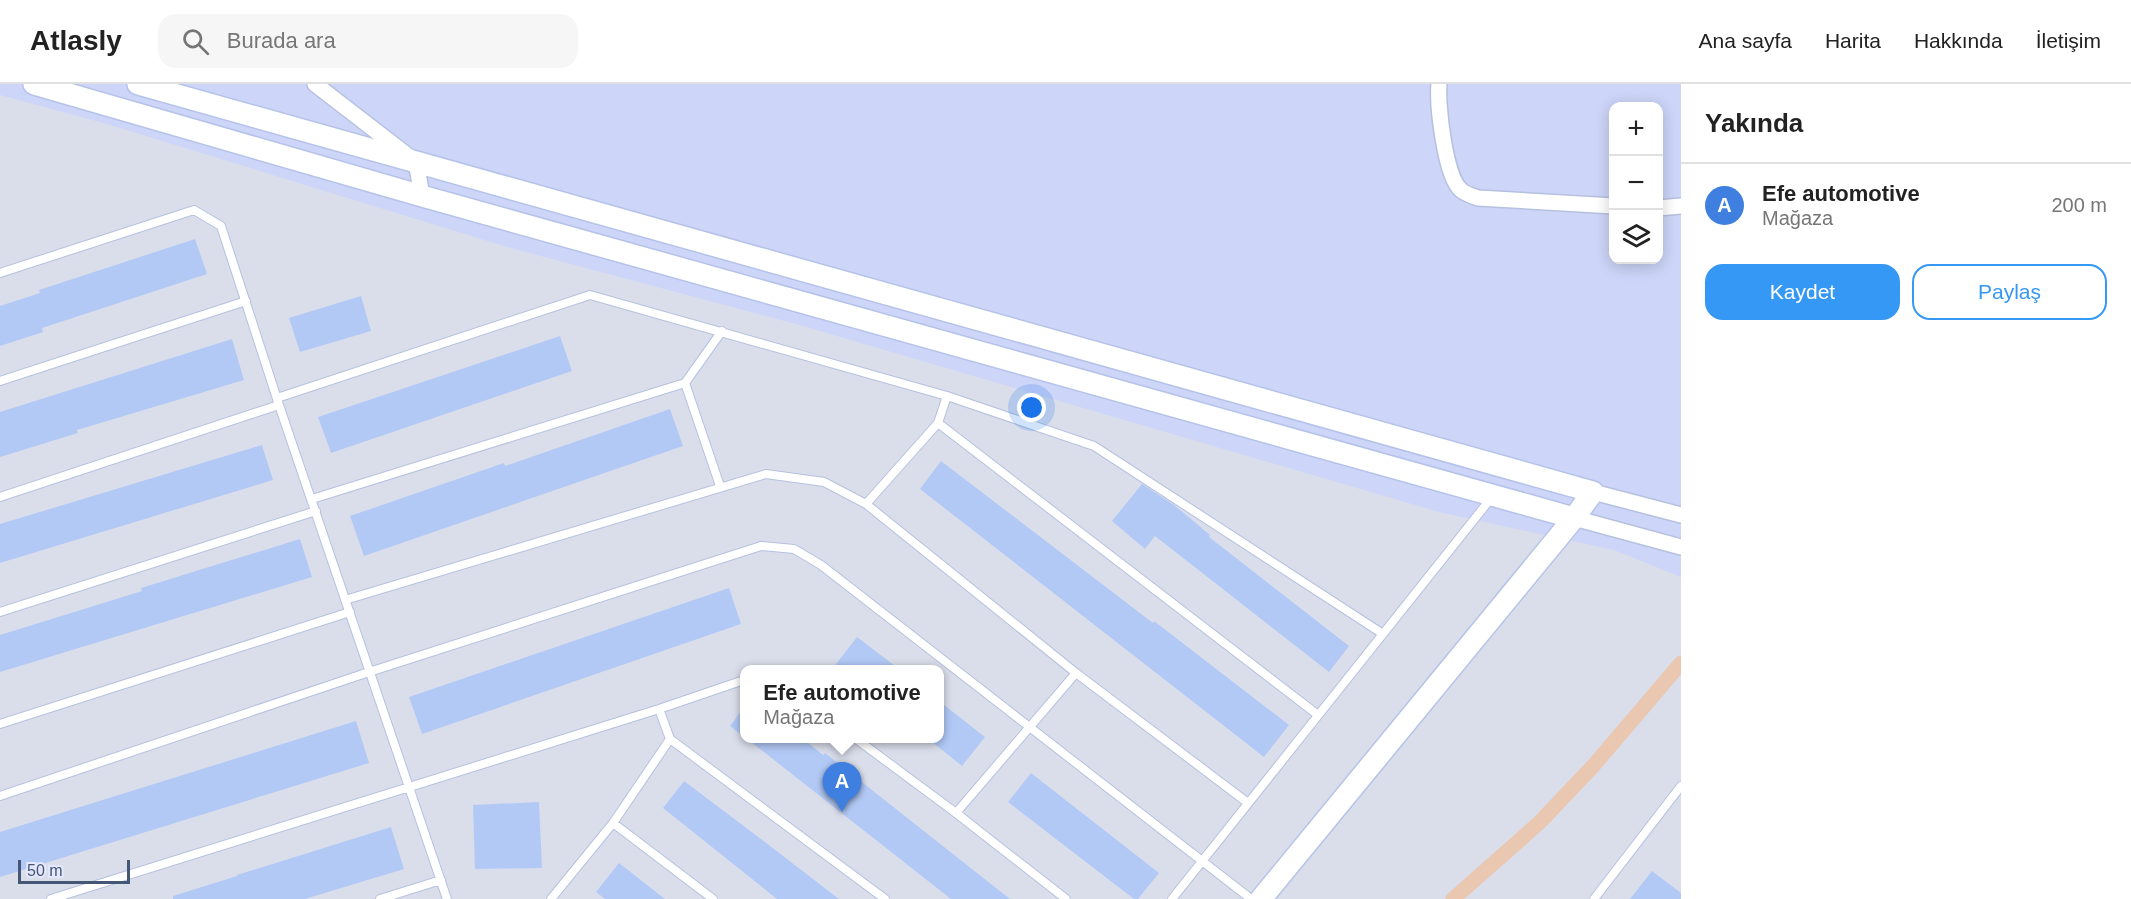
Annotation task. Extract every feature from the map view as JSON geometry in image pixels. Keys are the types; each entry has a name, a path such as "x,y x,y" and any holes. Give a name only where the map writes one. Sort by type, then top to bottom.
{"street":[{"path":"34,84 422,196 1681,547"},
{"path":"138,84 1681,515"},
{"path":"315,84 416,162 422,196"},
{"path":"1439,84 1437,97 1448,164 1460,189 1478,198 1609,206"},
{"path":"1663,208 1681,206"},
{"path":"1261,899 1593,492"}],"lane":[{"path":"0,273 194,210 221,226 447,899"},
{"path":"0,497 590,295 946,396 1094,446 1383,634"},
{"path":"0,381 246,301"},
{"path":"312,499 685,383 722,331"},
{"path":"685,383 720,486"},
{"path":"866,504 938,423 946,396"},
{"path":"938,423 1318,715"},
{"path":"345,600 766,474 824,482 866,504 1076,673 1248,803"},
{"path":"1172,899 1493,496"},
{"path":"0,612 316,511"},
{"path":"0,796 369,672 761,546 795,549 821,566 1251,899"},
{"path":"0,724 350,612"},
{"path":"956,813 1076,673"},
{"path":"51,899 409,788 740,681"},
{"path":"659,709 670,739 885,899"},
{"path":"551,899 613,823 670,739"},
{"path":"862,743 1066,899"},
{"path":"1594,899 1681,786"},
{"path":"613,823 712,899"},
{"path":"380,899 441,880"}],"shaded area":[{"path":"0,84 1681,84 1681,899 0,899"},
{"path":"0,95 107,124 507,247 796,324 1439,512 1614,550 1681,577 1681,899 0,899"}],"building":[{"path":"195,239 207,274 42,328 43,332 0,346 0,306 40,293 39,290"},
{"path":"361,296 371,331 300,352 289,318"},
{"path":"560,336 572,371 331,453 318,417"},
{"path":"232,339 244,380 77,430 78,433 0,457 0,412"},
{"path":"670,409 683,446 364,556 350,516"},
{"path":"262,445 273,480 0,563 0,524"},
{"path":"941,461 1289,725 1264,757 920,489"},
{"path":"1142,484 1174,505 1210,535 1209,537 1349,646 1329,672 1155,536 1145,549 1112,521"},
{"path":"300,539 312,577 0,672 0,635"},
{"path":"729,588 741,624 422,734 409,697"},
{"path":"857,637 894,665 835,665"},
{"path":"944,705 985,737 962,766 933,743 944,743"},
{"path":"740,712 740,734 730,726"},
{"path":"356,721 369,763 0,877 0,832"},
{"path":"752,743 808,743 823,755 825,753 1010,899 951,899"},
{"path":"1031,773 1159,873 1138,899 1134,899 1008,802"},
{"path":"684,781 839,899 777,899 663,808"},
{"path":"539,802 542,868 475,869 473,805"},
{"path":"391,827 404,869 305,899 173,899 173,896"},
{"path":"619,863 665,899 605,899 596,892"},
{"path":"1652,871 1681,893 1681,899 1630,899"}],"waterway":[{"path":"1453,899 1540,822 1594,765 1681,663"}],"place":[{"name":"Efe automotive","path":"842,812"}]}
